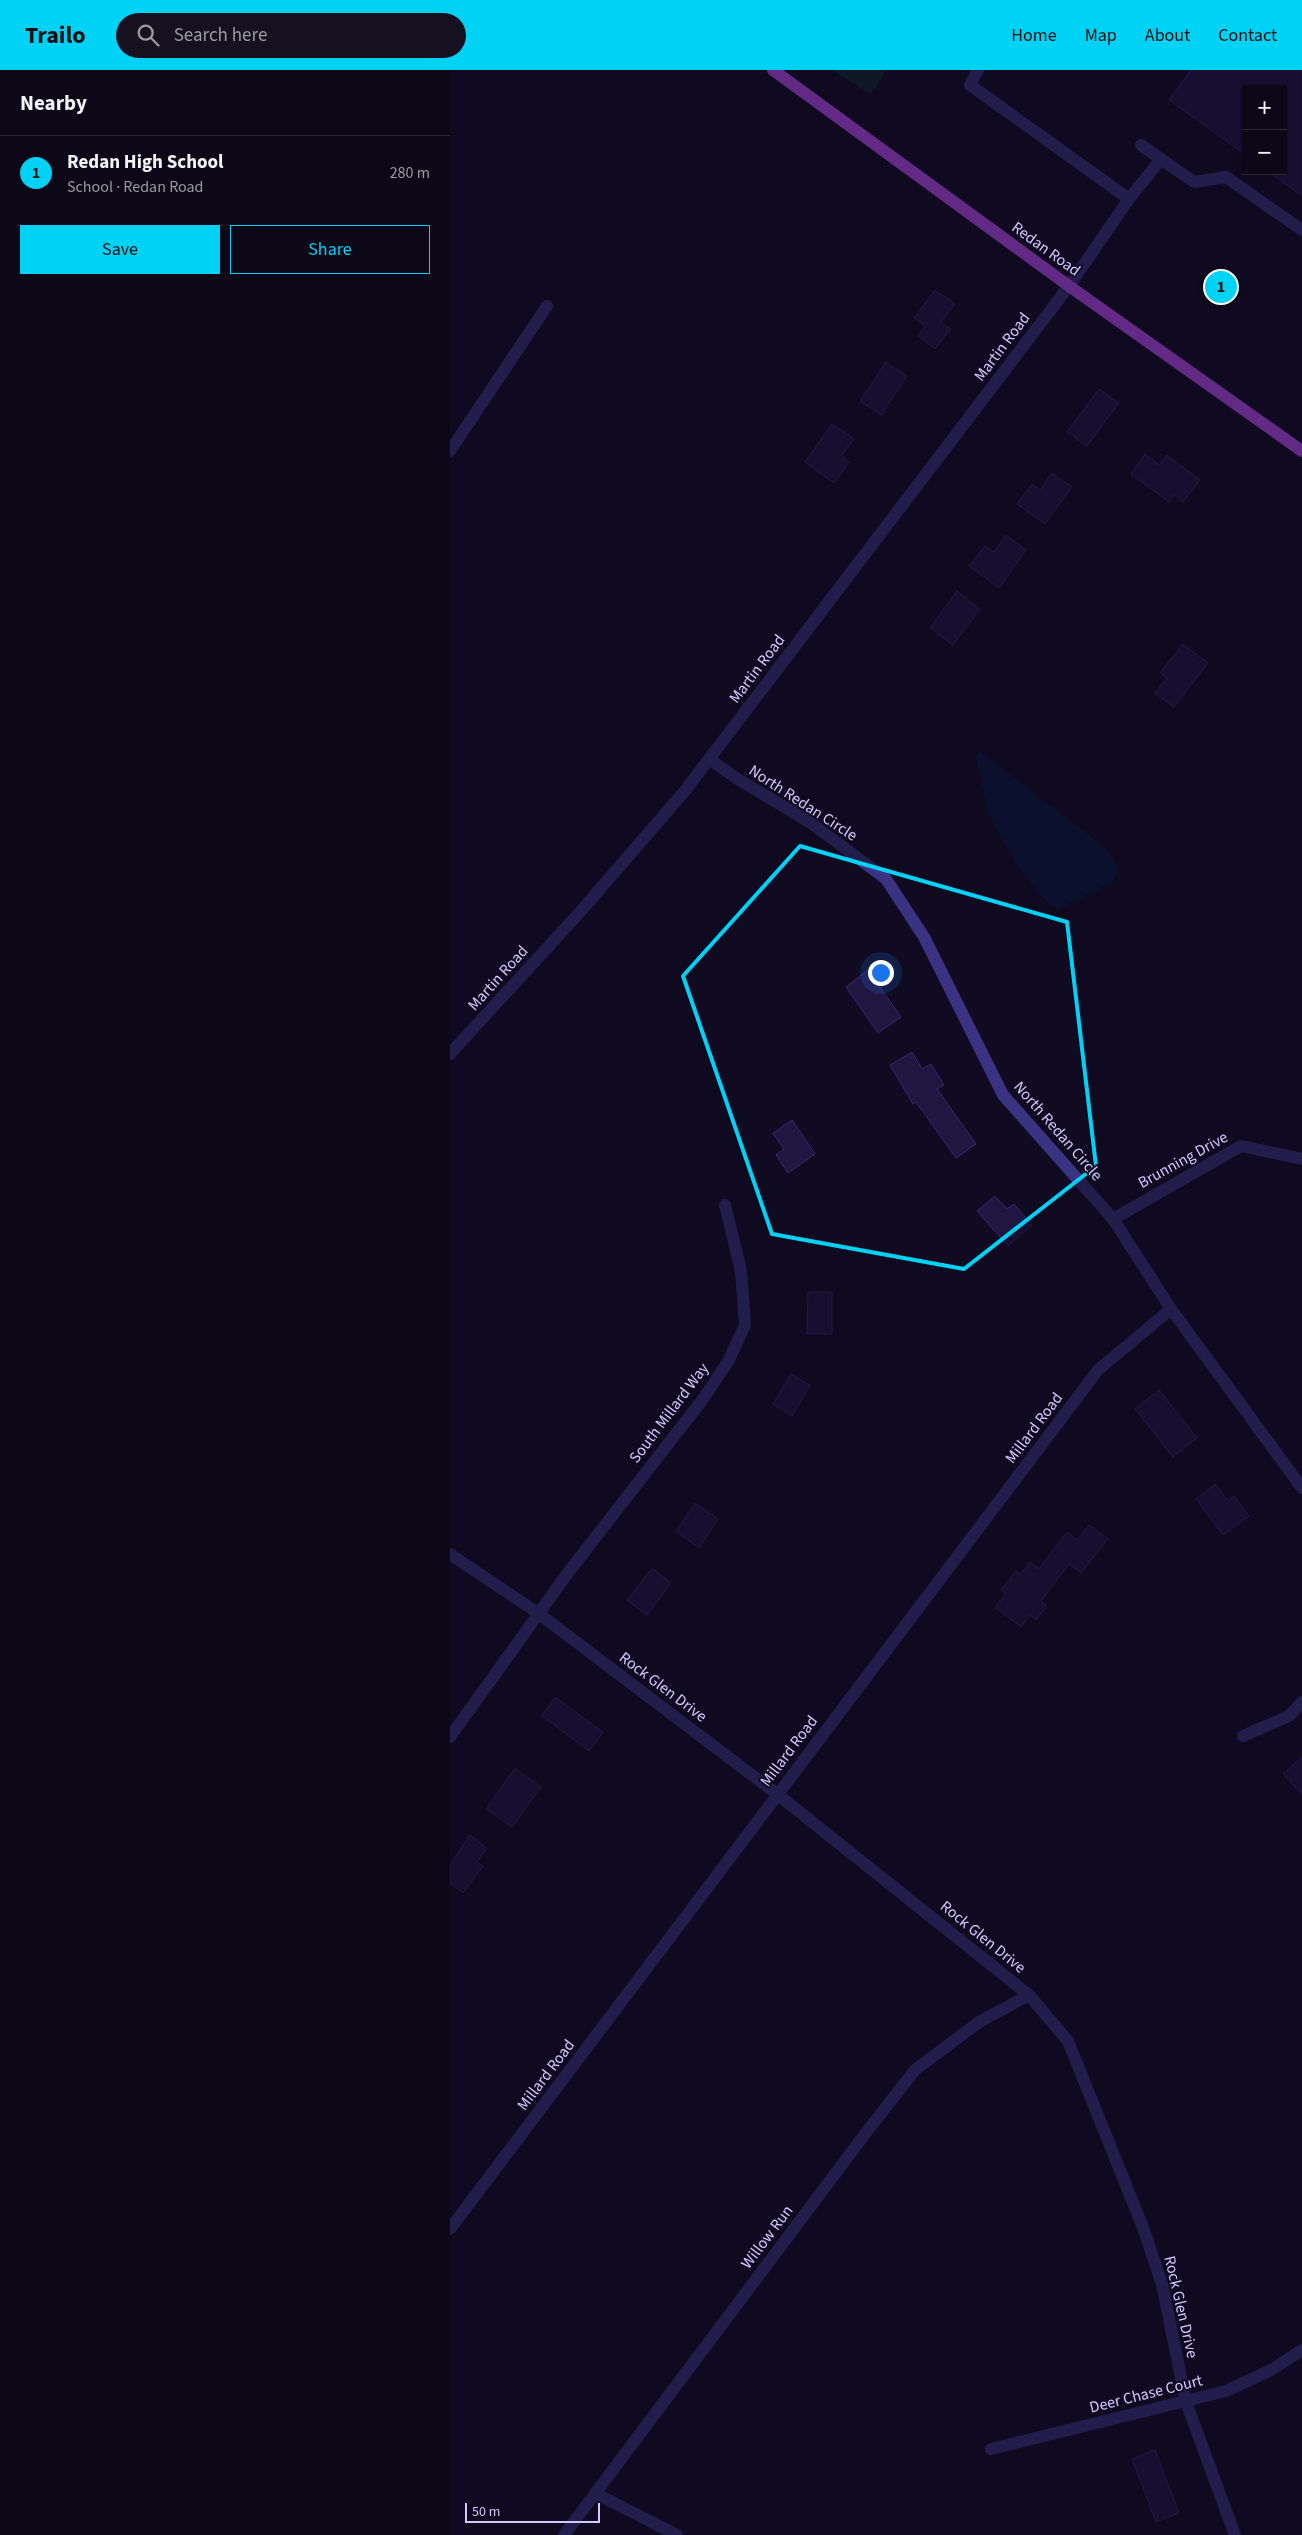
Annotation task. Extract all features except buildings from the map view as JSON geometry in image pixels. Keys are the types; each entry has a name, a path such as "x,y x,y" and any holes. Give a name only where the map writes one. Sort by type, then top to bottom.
{"main road":[{"name":"Redan Road","path":"773,70 1069,286 1302,451"}],"street":[{"path":"978,70 970,85 1129,200"},
{"path":"1141,145 1194,182 1226,177 1302,230"},
{"name":"Martin Road","path":"450,1054 580,912 684,792 1069,286 1129,200 1161,159"},
{"path":"450,451 547,306"},
{"name":"North Redan Circle","path":"710,759 736,778 811,824 886,879 924,937 1003,1095 1113,1219 1171,1309 1302,1488"},
{"name":"Brunning Drive","path":"1113,1219 1241,1146 1302,1159"},
{"name":"South Millard Way","path":"450,1737 538,1613 703,1399 728,1360 745,1325 741,1271 725,1205"},
{"name":"Millard Road","path":"450,2229 1098,1370 1171,1309"},
{"name":"Rock Glen Drive","path":"450,1554 538,1613 777,1794 1029,1995 1068,2041 1144,2230 1162,2284 1186,2402 1235,2535"},
{"path":"1244,1736 1289,1716 1302,1702"},
{"name":"Willow Run","path":"564,2535 868,2130 916,2070 979,2022 1029,1995"},
{"name":"Deer Chase Court","path":"991,2449 1226,2391 1271,2370 1302,2350"},
{"path":"595,2494 677,2535"}],"highlighted area":[{"path":"800,846 1067,922 1096,1166 964,1269 772,1234 683,976"}],"green space":[{"path":"833,70 887,70 870,94"}],"water":[{"path":"979,751 1106,848 1119,869 1112,882 1058,909 1049,903 1028,880 992,820 986,803 976,756"}],"place":[{"name":"Redan High School","path":"1221,287"}]}
